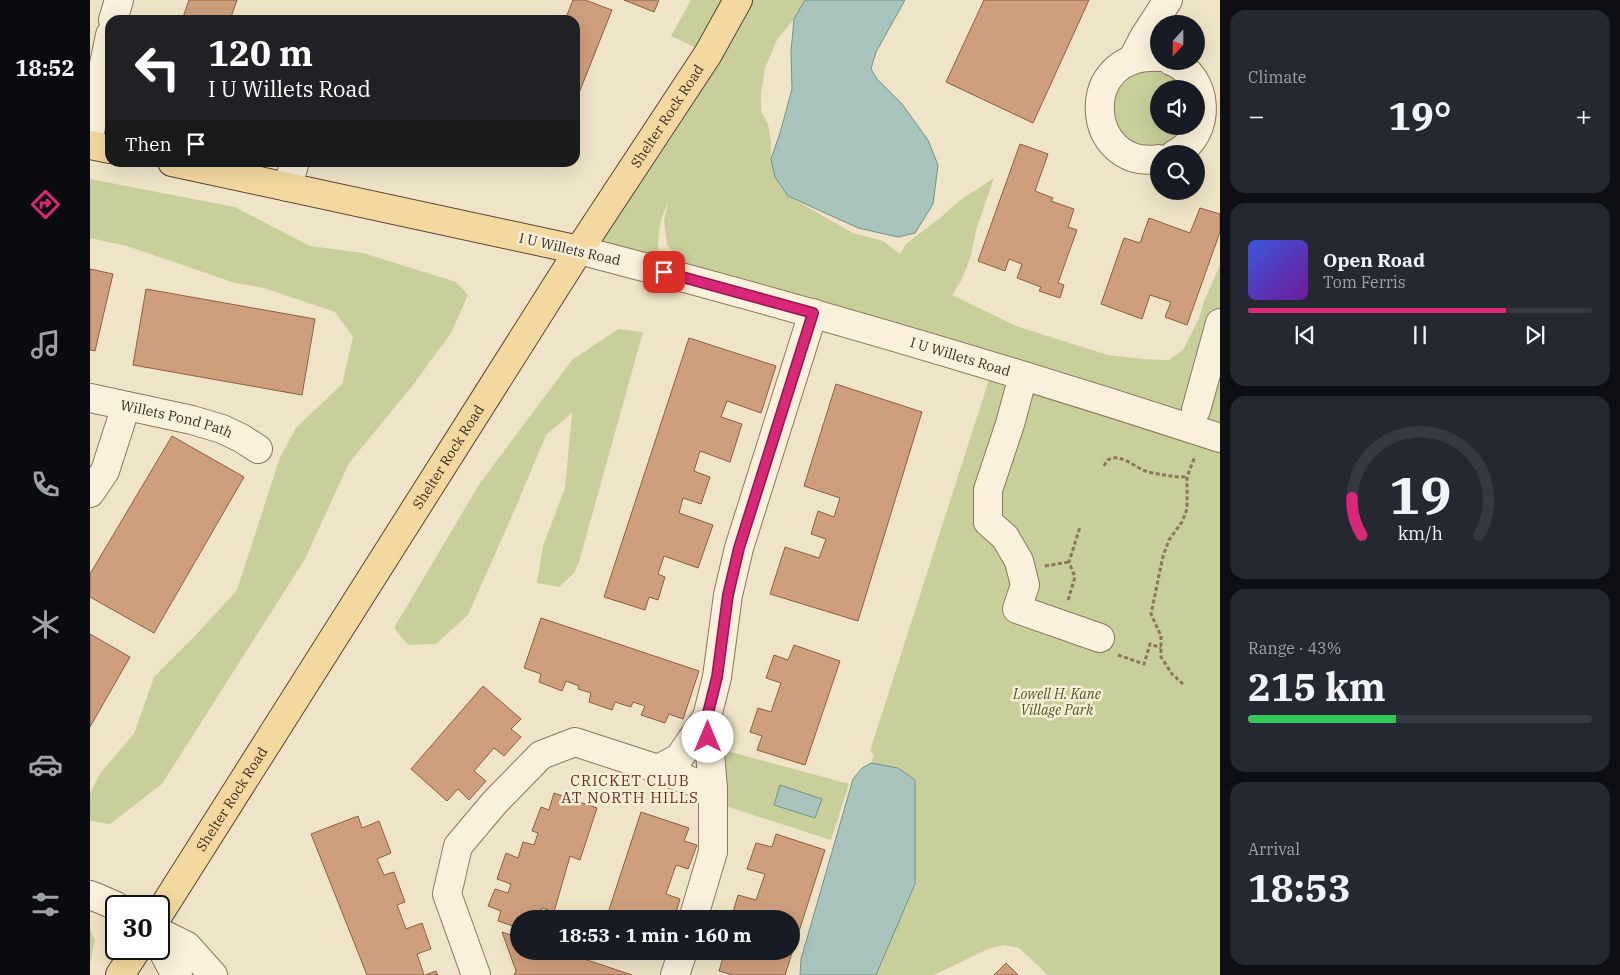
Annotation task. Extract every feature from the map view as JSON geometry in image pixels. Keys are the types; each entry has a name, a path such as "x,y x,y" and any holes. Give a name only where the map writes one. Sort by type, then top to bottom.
{"main road":[{"name":"Shelter Rock Road","path":"170,897 579,250 708,54 738,0"},
{"path":"90,145 105,148"},
{"name":"I U Willets Road","path":"218,167 291,175 579,250"},
{"path":"120,975 130,960"}],"street":[{"path":"114,15 119,0"},
{"path":"1132,60 1144,37 1168,0"},
{"path":"1150,56 1132,60 1119,67 1109,78 1102,91 1099,107 1101,123 1108,138 1120,150 1134,158 1150,160"},
{"path":"90,132 105,59"},
{"path":"1184,70 1190,75 1199,90 1203,107 1201,124 1193,139 1187,145"},
{"name":"I U Willets Road","path":"579,250 813,313 1023,376 1209,443"},
{"path":"695,910 713,852 713,789 707,717 717,677 728,595 739,548 813,313"},
{"path":"1196,410 1220,323"},
{"path":"1023,376 1010,424 988,490 988,522 1005,537 1019,561 1025,585 1017,609 1100,638"},
{"name":"Willets Pond Path","path":"90,398 192,420 222,429 258,449"},
{"path":"90,493 105,471 126,406"},
{"path":"658,769 679,758 707,717"},
{"path":"476,975 447,894 458,846 495,802 541,755 575,742 713,789"},
{"path":"90,895 105,900"},
{"path":"170,938 187,946 213,975"},
{"path":"168,960 178,975"},
{"path":"675,975 679,960"}],"path":[{"path":"1183,684 1172,674 1161,657 1161,636 1151,614 1163,556 1169,540 1182,522 1187,509 1187,477 1209,443"},
{"path":"1104,466 1111,458 1119,458 1146,471 1187,477"},
{"path":"1060,624 1075,577 1069,562 1080,527"},
{"path":"1100,638 1103,650 1144,664 1150,644 1161,648"}],"green space":[{"path":"691,0 805,0 794,19 777,40 765,68 761,93 761,111 768,124 771,159 775,177 788,196 853,233 883,241 900,254 906,244 959,201 994,178 976,230 971,256 961,281 952,295 1016,326 1108,355 1169,360 1183,350 1199,318 1204,301 1220,265 1220,430 733,283 680,260 667,245 664,220 668,203 659,233 660,265 579,250 707,53 671,36"},
{"path":"1150,56 1150,70 1185,70 1192,77 1194,80 1150,80 1150,135 1195,135 1187,145 1150,145 1150,159 1141,159 1125,153 1113,143 1104,129 1100,114 1100,98 1106,82 1118,68 1131,60"},
{"path":"90,179 235,207 310,246 363,253 456,282 468,295 451,333 410,389 349,463 305,559 162,784 110,824 90,821 90,793 101,772 134,734 154,677 237,590 280,457 296,428 342,384 353,337 335,312 264,288 235,283 127,246 90,238"},
{"path":"618,329 643,332 579,562 574,573 559,587 537,583 543,546 565,488 572,413 546,435 468,615 436,644 408,645 394,628 480,483 572,360"},
{"name":"Lowell H. Kane Village Park","path":"993,367 1220,438 1220,975 1048,975 1019,948 1003,945 988,949 934,975 876,975 915,884 915,792 887,766 871,763 874,755 870,751"},
{"path":"709,746 849,784 831,840 713,802"},
{"path":"90,929 95,940 90,964"}],"water":[{"path":"805,0 905,0 876,52 871,69 877,79 902,104 928,140 938,165 933,204 915,233 898,237 858,228 788,196 775,177 771,159 792,89 791,52 794,19"},
{"path":"871,763 898,768 915,780 915,884 876,975 800,975 801,959 853,779 862,768"},
{"path":"780,785 822,799 815,818 774,805"}],"building":[{"path":"189,0 237,0 232,15 184,15"},
{"path":"573,0 585,0 612,10 580,90 580,15 567,15"},
{"path":"624,0 659,0 654,12"},
{"path":"984,0 1089,0 1033,123 946,82"},
{"path":"1020,144 1048,154 1035,191 1053,198 1051,201 1074,209 1068,227 1077,230 1058,283 1064,285 1060,298 1039,291 1041,287 1017,278 1022,264 1009,259 1005,271 978,261"},
{"path":"1200,208 1220,214 1220,232 1187,325 1165,317 1171,302 1150,295 1142,319 1101,304 1124,238 1140,243 1149,218 1190,233"},
{"path":"90,269 113,274 95,351 90,350"},
{"path":"146,289 315,319 302,395 133,365"},
{"path":"689,338 776,366 761,413 727,401 721,417 742,424 730,462 700,451 694,471 710,477 701,504 683,498 679,513 713,525 698,568 664,556 658,574 665,577 658,600 649,597 645,610 604,597"},
{"path":"836,384 922,412 858,621 770,594 785,547 819,558 826,539 811,534 818,511 834,517 840,498 804,486"},
{"path":"172,436 244,477 154,633 90,597 90,574"},
{"path":"541,618 699,671 683,719 669,714 665,723 641,715 645,706 633,702 631,707 615,702 612,710 589,702 591,693 578,689 579,686 566,681 562,691 539,682 541,674 524,668"},
{"path":"90,634 130,657 90,727"},
{"path":"794,645 840,661 805,765 757,750 762,736 750,732 758,708 771,712 781,683 766,678 774,655 788,660"},
{"path":"483,686 521,719 511,729 521,737 504,756 494,748 474,771 486,781 469,800 458,789 447,801 411,769"},
{"path":"554,793 597,808 580,860 570,856 555,910 542,908 541,910 510,910 510,925 498,921 501,911 488,906 495,889 508,893 511,884 497,879 506,853 518,858 523,842 534,845 538,833 532,831 541,807 549,810"},
{"path":"641,812 689,828 684,841 697,845 688,869 676,865 666,894 680,899 677,910 609,910"},
{"path":"358,816 362,828 379,821 391,853 377,859 384,875 394,872 405,902 397,905 406,929 422,923 431,949 417,954 424,975 367,975 311,834"},
{"path":"776,834 825,850 800,928 800,910 734,910 738,895 756,900 765,874 747,869 756,843 772,847"},
{"path":"502,932 510,935 510,954"},
{"path":"512,960 587,960 632,975 514,975 516,971"},
{"path":"722,960 790,960 785,975 733,975 719,971"},
{"path":"1006,963 1018,975 994,975"},
{"path":"436,971 438,975 425,975"}],"district":[{"name":"CRICKET CLUB AT NORTH HILLS","path":"630,790"}],"route":[{"path":"664,272 813,313 732,574 717,677 707,717 708,737"}]}
